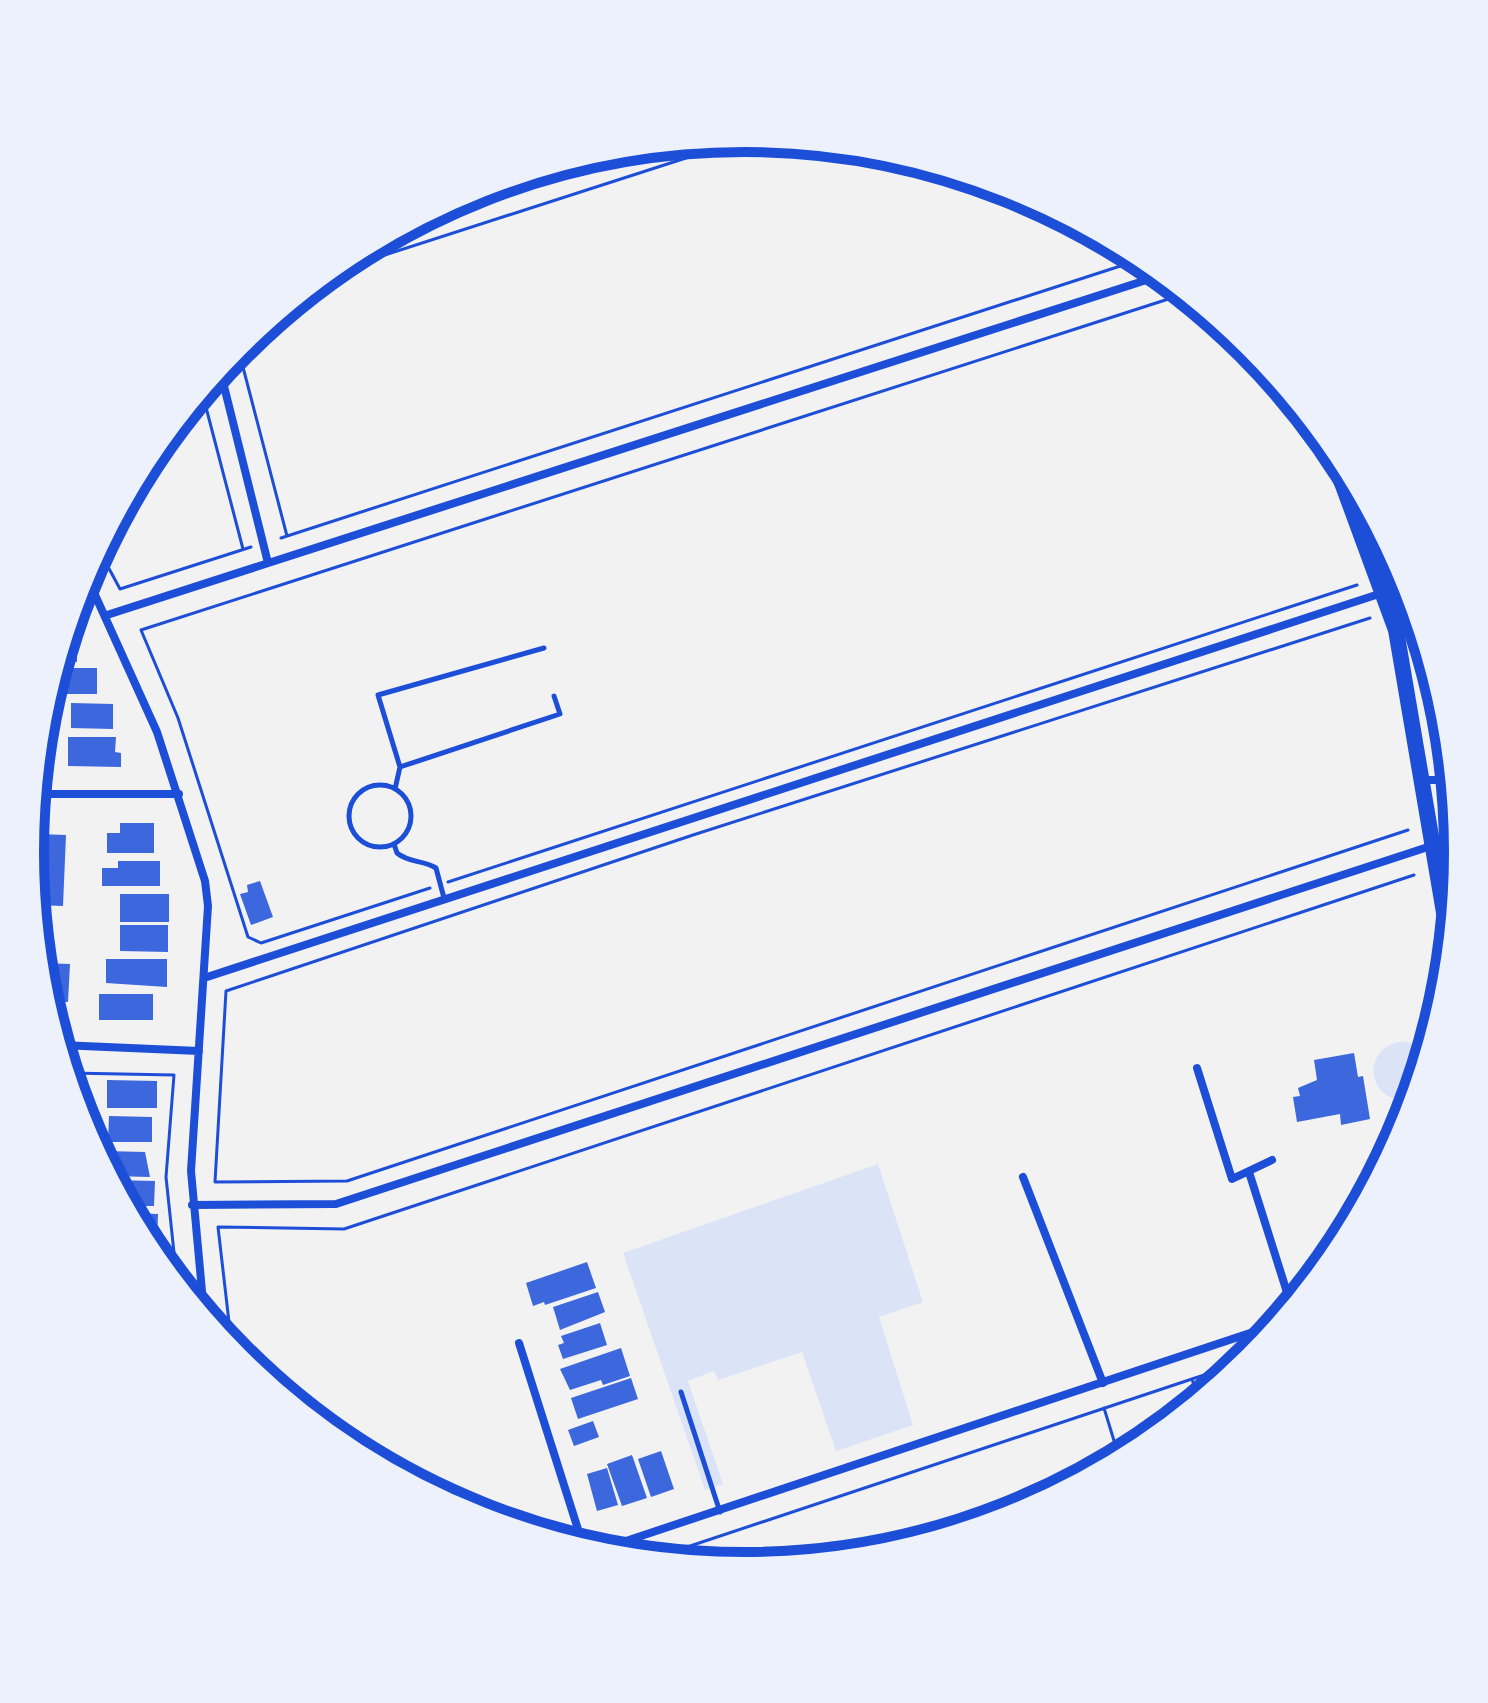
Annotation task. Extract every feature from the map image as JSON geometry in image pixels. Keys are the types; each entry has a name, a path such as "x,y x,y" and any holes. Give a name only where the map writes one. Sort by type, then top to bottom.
{"highway":[{"path":"1366,531 1402,655 1442,905"}],"street":[{"path":"107,615 1148,280"},
{"path":"224,384 268,563"},
{"path":"94,591 157,732 205,881 208,906 192,1132 192,1205 200,1292"},
{"path":"204,978 1383,592"},
{"path":"1421,780 1440,780"},
{"path":"46,794 179,794"},
{"path":"192,1205 336,1204 1431,846"},
{"path":"72,1046 199,1051"},
{"path":"1197,1068 1232,1179 1272,1160"},
{"path":"1249,1172 1287,1292"},
{"path":"1023,1177 1103,1383"},
{"path":"627,1541 720,1513 1252,1333"},
{"path":"519,1343 579,1532"}],"lane":[{"path":"395,789 400,767 378,695 544,648"},
{"path":"400,767 560,714 554,696"},
{"path":"374,785 395,789 408,804 411,816 404,836 384,847 366,844 357,838 349,821 349,810 363,790 374,785"},
{"path":"394,844 397,853 408,861 428,863 436,868 444,898"},
{"path":"681,1392 720,1513"}],"path":[{"path":"370,260 702,153"},
{"path":"281,538 1125,264"},
{"path":"1172,298 141,630 178,718 245,931 252,940 261,943 1357,585"},
{"path":"242,364 287,536"},
{"path":"205,405 243,549"},
{"path":"106,564 120,589 251,547"},
{"path":"1370,618 693,835 226,991 215,1182 347,1181 1408,830"},
{"path":"229,1325 218,1227 344,1229 1414,875"},
{"path":"80,1073 174,1075 166,1177 175,1258"},
{"path":"682,1549 1212,1373"},
{"path":"1192,1379 1195,1387"},
{"path":"1104,1408 1115,1445"}],"shaded area":[{"path":"1404,1041 1416,1047 1399,1099 1386,1095 1374,1076 1374,1065 1379,1054 1389,1046"},
{"path":"878,1164 923,1302 879,1317 913,1425 836,1451 802,1352 718,1380 714,1371 688,1381 723,1484 705,1490 623,1253"}],"building":[{"path":"77,640 77,662 70,662"},
{"path":"69,668 97,668 97,694 62,694"},
{"path":"71,703 113,704 113,729 71,728"},
{"path":"68,737 116,737 115,752 121,753 121,767 68,766"},
{"path":"120,823 154,823 154,853 107,853 107,833 120,833"},
{"path":"44,834 66,835 63,906 46,905"},
{"path":"118,861 160,861 160,886 102,886 102,868 118,868"},
{"path":"260,881 273,917 251,925 240,894 248,892 247,885"},
{"path":"120,894 169,894 169,922 120,922"},
{"path":"120,925 168,925 168,952 120,951"},
{"path":"106,959 167,959 167,987 106,983"},
{"path":"53,963 70,964 68,1002 60,1002"},
{"path":"99,994 153,994 153,1020 99,1020"},
{"path":"1354,1053 1358,1077 1363,1076 1370,1119 1341,1125 1340,1114 1297,1122 1293,1097 1300,1096 1298,1088 1317,1080 1314,1060"},
{"path":"107,1080 157,1081 157,1108 107,1108"},
{"path":"109,1116 152,1117 152,1142 108,1142"},
{"path":"112,1151 145,1152 150,1177 124,1176"},
{"path":"127,1180 155,1181 154,1206 141,1206"},
{"path":"146,1214 158,1214 157,1232"},
{"path":"587,1262 596,1288 533,1306 526,1283"},
{"path":"598,1292 605,1312 560,1330 553,1307"},
{"path":"600,1323 607,1345 563,1359 558,1345 564,1343 561,1336"},
{"path":"621,1348 630,1376 603,1385 601,1380 570,1390 560,1369"},
{"path":"631,1378 638,1399 578,1419 571,1398"},
{"path":"593,1421 599,1437 574,1446 568,1430"},
{"path":"661,1451 674,1489 651,1497 638,1459"},
{"path":"632,1455 647,1498 622,1506 607,1464"},
{"path":"607,1468 618,1505 597,1511 587,1474"}]}
